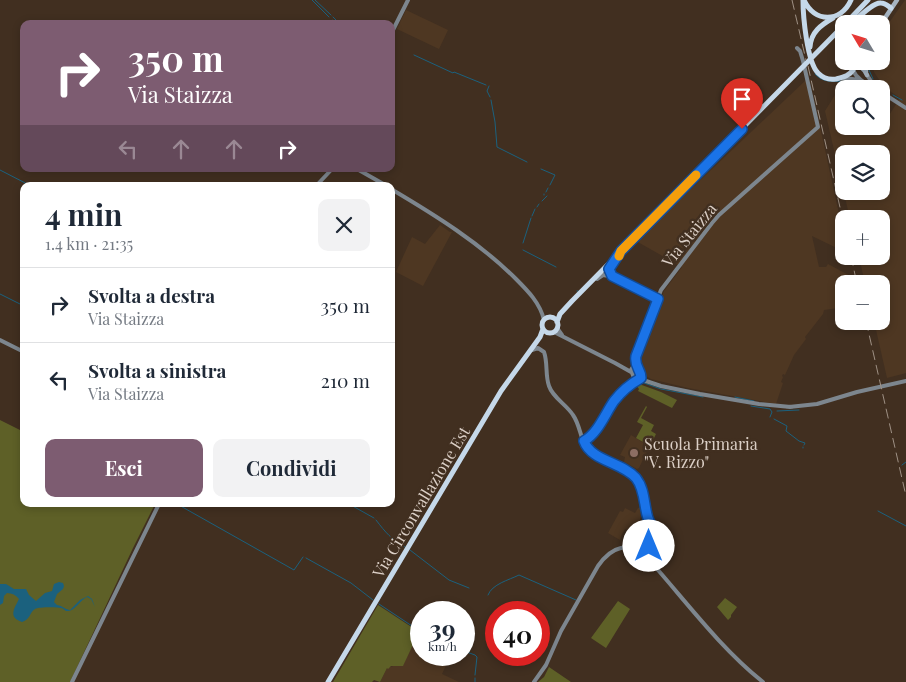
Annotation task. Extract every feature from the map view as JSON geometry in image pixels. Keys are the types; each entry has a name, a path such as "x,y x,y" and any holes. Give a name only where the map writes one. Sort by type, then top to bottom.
{"main road":[{"path":"804,0 809,9 818,15 826,17 835,15"},
{"path":"804,0 806,34 815,53 815,69 822,76 829,79 842,78 850,70"},
{"path":"837,15 852,0"},
{"path":"853,15 868,0"},
{"path":"887,15 897,0"},
{"path":"862,15 877,3 883,3 892,8"},
{"path":"815,53 810,44 815,32 822,24 835,16"},
{"path":"560,314 548,318 542,324 544,330 550,333 555,330 560,314 835,33"},
{"path":"815,53 835,37"},
{"path":"863,70 867,75"},
{"path":"866,70 867,75"},
{"path":"548,318 557,322"},
{"name":"Via Circonvallazione Est","path":"328,682 501,391 544,330"}],"street":[{"path":"395,26 408,0"},
{"name":"Via Staizza","path":"631,385 638,350 662,288 716,218 818,127 803,61 797,48"},
{"path":"855,70 855,75 861,80"},
{"path":"867,75 870,80"},
{"path":"842,78 859,80"},
{"path":"890,98 906,108"},
{"path":"320,182 329,172"},
{"path":"362,172 380,182"},
{"path":"395,192 486,251 523,286 548,318"},
{"path":"612,276 609,272 610,268 621,251"},
{"path":"583,290 587,289 602,275 605,275 612,276 658,299"},
{"path":"555,330 563,337 624,368 633,370 639,378"},
{"path":"0,340 20,350"},
{"path":"526,355 535,348 544,351 546,356 546,377 550,389 574,416 589,450 626,470 636,478 643,492 649,521 649,555 658,570 716,637 763,682"},
{"path":"633,370 634,379 639,378 664,387 759,404 791,407 817,404 853,393 906,381"},
{"path":"584,441 602,421 618,396 639,378"},
{"path":"72,682 159,507"},
{"path":"534,682 546,665 560,632 605,556 612,551 622,548 633,549 649,555"}],"shaded area":[{"path":"906,0 906,373 887,378 876,330 890,330 890,275 863,275 861,265 890,265 890,210 848,210 846,200 890,200 890,145 835,145 835,154 825,111 835,95 835,135 890,135 890,114 900,98 890,91 890,80 879,80 874,70 890,70 890,21"},
{"path":"406,10 448,30 439,49 397,29"},
{"path":"806,80 813,110 819,122 838,210 835,210 835,247 812,236 819,267 826,267 828,264 848,275 835,275 835,308 824,310 805,337 806,339 794,355 785,375 783,374 782,376 781,382 783,383 776,404 688,388 651,379 644,375 639,366 640,355 664,291 682,267 636,241"},
{"path":"440,225 452,232 423,286 396,272 412,237 425,244"},
{"path":"639,384 677,400 672,408 638,391 639,389 636,385 638,386"},
{"path":"646,406 641,418 654,425 651,431 656,434 650,446 636,438 643,425 637,422"},
{"path":"0,420 20,430 20,507 154,507 70,682 0,682"},
{"name":"Scuola Primaria \"V. Rizzo\"","path":"631,435 644,443 643,445 646,446 645,449 647,451 637,469 624,462 625,457 620,455"},
{"path":"641,507 644,511 634,532 625,529 620,540 608,533 620,511 623,512 625,508 635,513"},
{"path":"725,598 737,607 728,620 717,607"},
{"path":"618,601 630,609 606,648 591,638"},
{"path":"378,605 410,626 410,651 403,666 387,668 380,682 374,680 372,682 333,682"},
{"path":"410,651 410,666 446,666 442,674 459,682 380,682 387,668 403,665"},
{"path":"549,667 571,682 538,682 544,677"}],"water":[{"path":"63,583 64,586 57,594 54,602 57,605 70,610 80,600 88,596 92,599 95,607 91,599 87,597 71,611 56,607 35,609 22,622 15,618 13,612 19,599 17,596 7,593 4,596 3,603 0,605 0,584 6,584 14,589 26,589 29,595 36,601 45,593 52,591 54,584"}],"waterway":[{"path":"312,0 329,17"},
{"path":"315,0 331,15"},
{"path":"333,17 336,20"},
{"path":"414,55 453,73 486,85"},
{"path":"869,70 873,79"},
{"path":"815,74 824,80 835,81"},
{"path":"489,86 487,91 490,97"},
{"path":"893,95 902,100"},
{"path":"491,100 497,147 527,162"},
{"path":"541,169 555,175 550,185"},
{"path":"0,170 23,182"},
{"path":"546,192 548,188"},
{"path":"542,201 547,196"},
{"path":"532,216 535,209"},
{"path":"523,243 531,218"},
{"path":"523,250 556,267"},
{"path":"0,294 20,304"},
{"path":"644,383 661,389 703,397"},
{"path":"735,397 754,401"},
{"path":"751,406 770,409 772,412 770,417"},
{"path":"777,411 799,410"},
{"path":"774,419 787,426 786,431 799,441 805,443 804,445"},
{"path":"902,465 906,462"},
{"path":"182,507 294,570 303,557"},
{"path":"354,507 374,518"},
{"path":"878,511 906,526"},
{"path":"376,520 389,535 405,547"},
{"path":"410,550 449,580 469,588"},
{"path":"306,558 351,583 373,600"},
{"path":"488,595 497,585 519,575 576,600"},
{"path":"379,604 410,625"},
{"path":"475,655 477,657 475,675"}],"railway":[{"path":"792,0 806,60"},
{"path":"808,66 841,210"},
{"path":"853,265 855,275"},
{"path":"868,330 906,496"}],"slow traffic":[{"path":"619,256 621,251 696,175"}],"place":[{"name":"Scuola Primaria \"V. Rizzo\"","path":"634,453"}],"route":[{"path":"649,546 650,535 654,528 649,521 643,492 639,483 626,470 589,450 584,441 602,421 618,396 641,378 635,362 636,356 658,299 612,276 609,269 621,251 742,129"}]}
